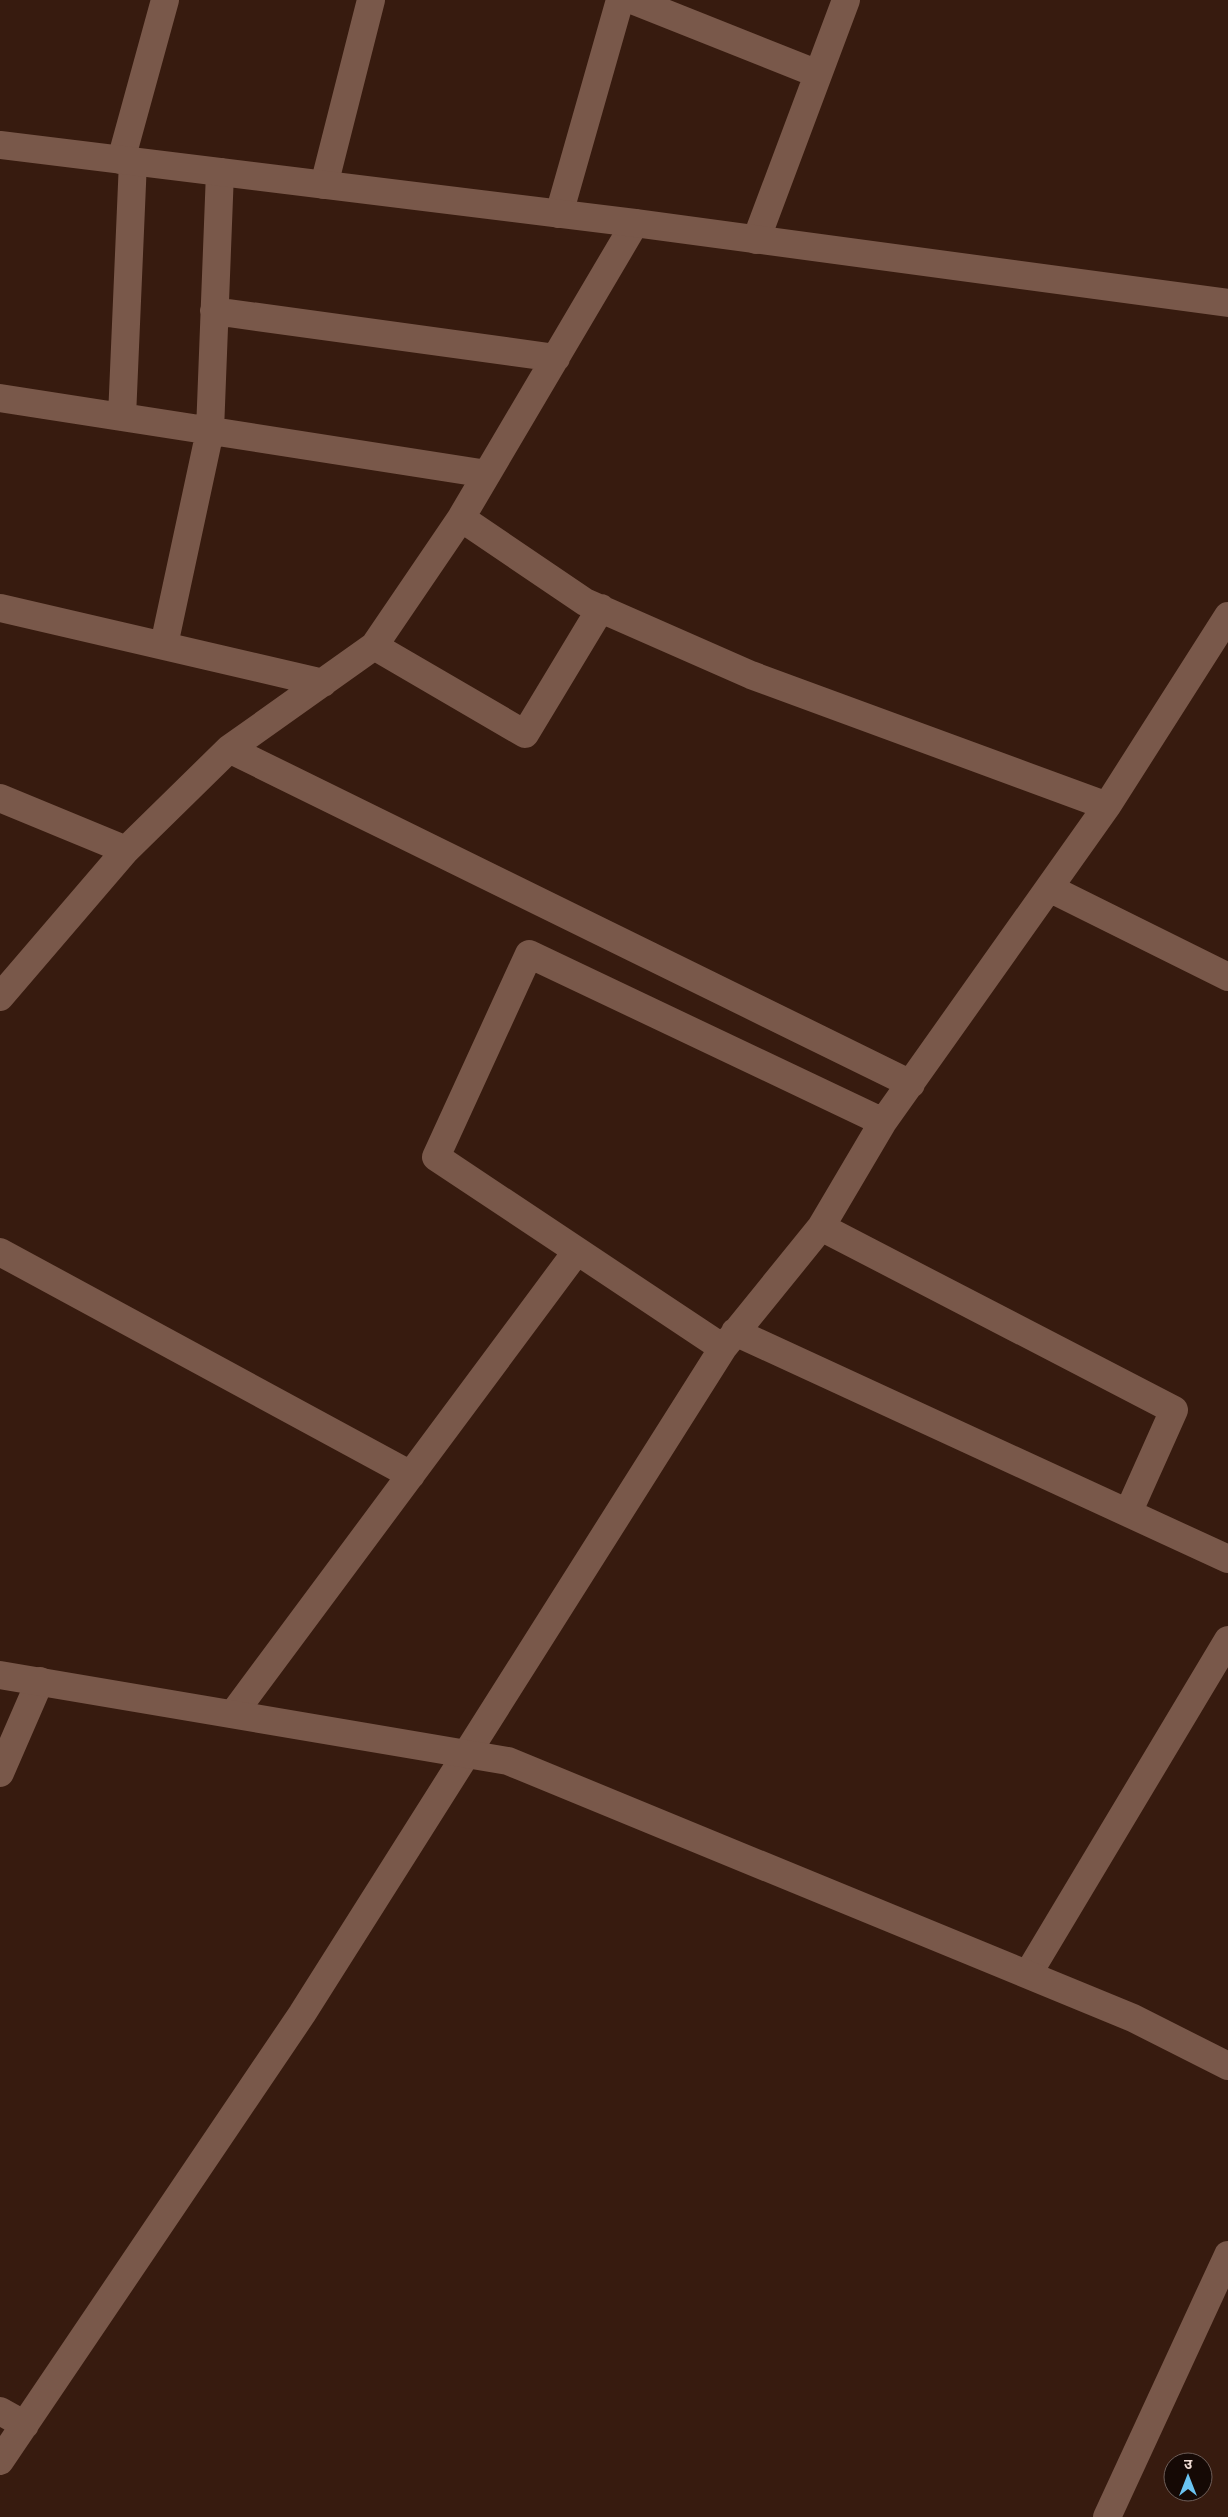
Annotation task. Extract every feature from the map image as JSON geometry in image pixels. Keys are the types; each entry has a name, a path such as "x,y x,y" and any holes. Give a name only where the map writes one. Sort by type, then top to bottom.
{"street":[{"path":"122,417 127,161 165,0"},
{"path":"324,185 371,0"},
{"path":"558,214 620,0"},
{"path":"632,0 818,74"},
{"path":"756,240 846,0"},
{"path":"0,145 635,223 1228,303"},
{"path":"164,646 210,431 220,172"},
{"path":"0,997 126,850 229,749 374,646 461,518 635,223"},
{"path":"214,311 556,358"},
{"path":"0,398 487,474"},
{"path":"461,518 585,602 751,675 1107,806"},
{"path":"0,608 323,683"},
{"path":"374,646 525,734 601,608"},
{"path":"0,2461 302,2014 729,1340 821,1227 883,1122 1107,806 1228,616"},
{"path":"229,749 911,1084"},
{"path":"0,798 126,850"},
{"path":"1049,888 1228,978"},
{"path":"883,1122 529,954 436,1157 577,1250 729,1340 1128,1513 1228,1559"},
{"path":"821,1227 1174,1410 1128,1513"},
{"path":"232,1714 577,1250"},
{"path":"0,1252 410,1474"},
{"path":"1028,1974 1228,1640"},
{"path":"0,1675 465,1756 508,1761 1133,2018 1228,2066"},
{"path":"0,1773 40,1681"},
{"path":"1107,2517 1228,2255"},
{"path":"0,2411 24,2425"}]}
